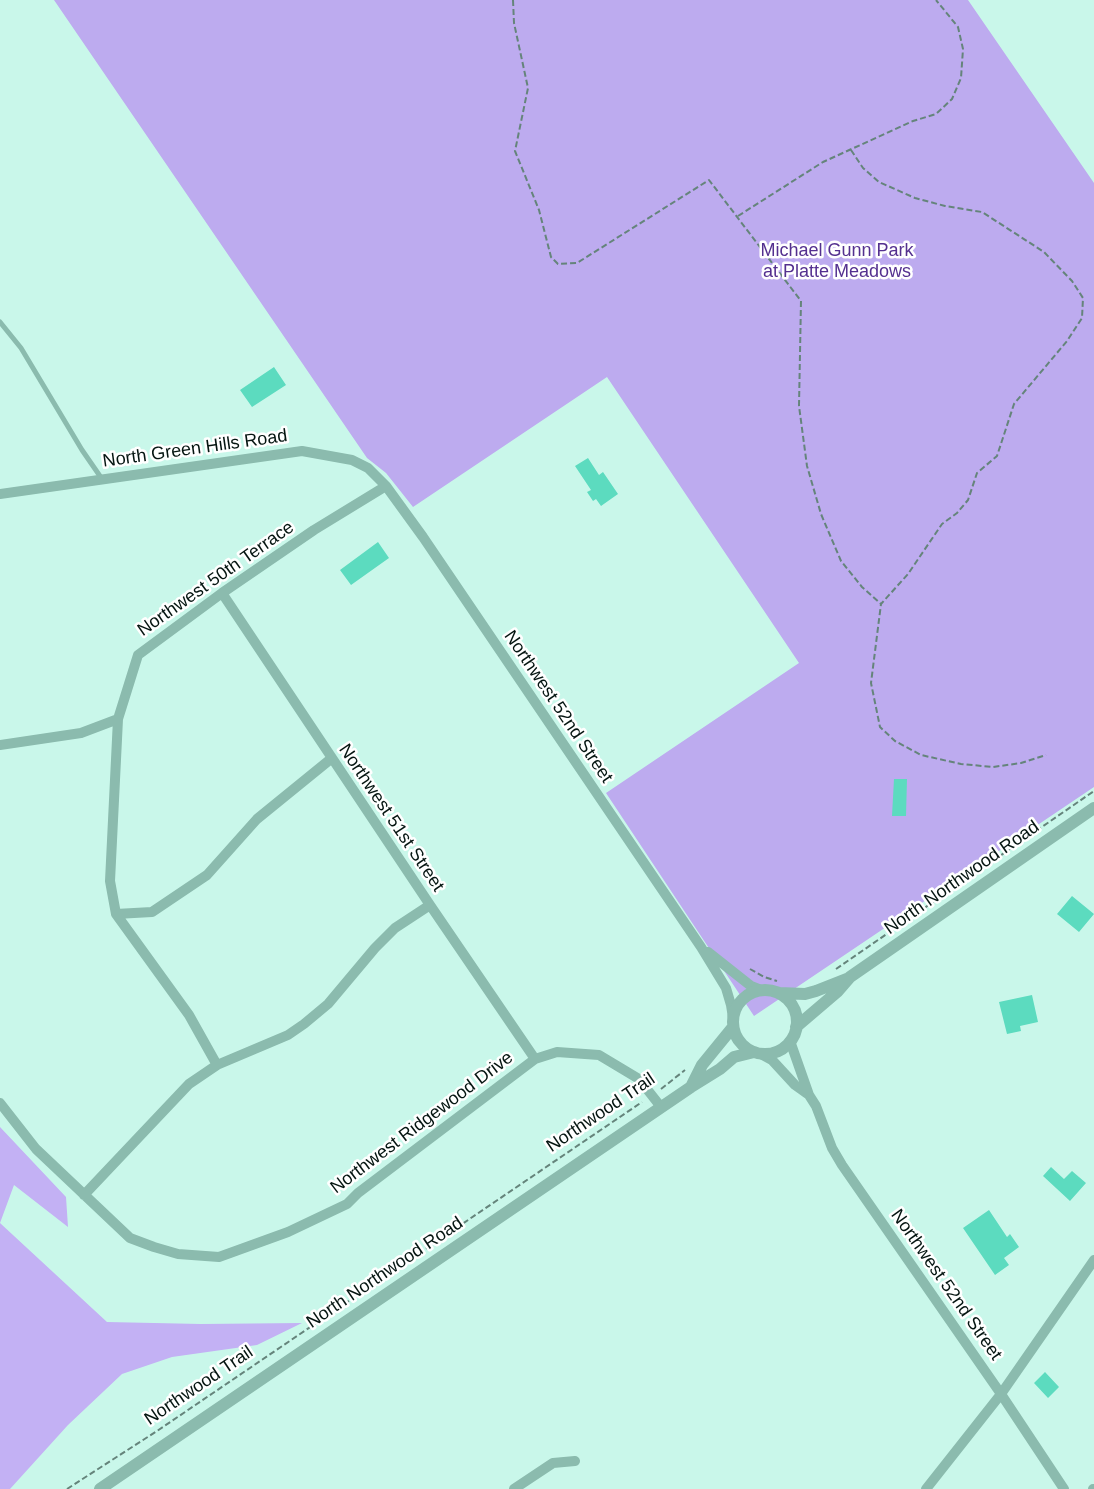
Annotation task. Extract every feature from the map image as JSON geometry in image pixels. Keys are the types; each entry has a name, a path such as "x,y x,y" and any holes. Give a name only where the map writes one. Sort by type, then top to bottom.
{"street":[{"name":"North Green Hills Road","path":"0,494 302,451 352,460 368,468 386,486"},
{"name":"Northwest 50th Terrace","path":"217,1065 189,1016 116,914 110,881 118,719 138,655 222,593 314,530 386,486"},
{"name":"Northwest 52nd Street","path":"386,486 701,947 726,988 733,1023"},
{"name":"Northwest 51st Street","path":"222,593 535,1059"},
{"path":"0,745 81,733 118,719"},
{"path":"116,914 152,912 207,875 257,819 332,758"},
{"name":"North Northwood Road","path":"781,988 805,994 850,977 1094,808"},
{"path":"84,1195 180,1091 217,1065 288,1035 304,1024 328,1004 395,928 430,905"},
{"name":"Northwest 52nd Street","path":"701,947 751,986 761,990"},
{"name":"North Northwood Road","path":"796,1027 837,992 850,977"},
{"path":"781,988 793,1007 796,1027 790,1041 777,1052 758,1053 741,1043 733,1023 735,1010 746,997 761,990 781,988"},
{"name":"North Northwood Road","path":"691,1087 702,1065 733,1023"},
{"name":"Northwest 52nd Street","path":"790,1041 809,1095 842,1165 1064,1489"},
{"name":"Northwest Ridgewood Drive","path":"0,1103 36,1149 130,1238 178,1254 219,1257 288,1232 347,1204 358,1193 535,1059 557,1052 599,1055 639,1079 661,1107"},
{"name":"Northwest 52nd Street","path":"758,1053 772,1060 795,1085 809,1095"},
{"name":"North Northwood Road","path":"100,1489 735,1057 758,1053"},
{"path":"926,1489 1001,1394 1094,1260"},
{"path":"514,1489 553,1463 575,1461"}],"lane":[{"path":"0,322 21,348 102,479"}],"path":[{"path":"513,0 514,23 528,88 515,151 540,210 551,256 558,264 577,263 709,180 801,301 799,405 807,466 821,514 841,561 881,604"},
{"path":"738,216 823,162 913,121 936,114 952,99 961,78 963,49 958,27 936,0"},
{"path":"851,150 862,168 879,182 915,198 982,212 1044,252 1072,280 1083,298 1082,318 1067,341 1014,404 997,456 977,473 968,500 957,513 942,524 908,574 881,604 871,683 880,727 895,741 921,755 993,767 1021,763 1046,755"},
{"path":"835,970 1094,791"},
{"path":"745,966 781,988"},
{"name":"Northwood Trail","path":"67,1489 652,1095 687,1068"}],"green space":[{"name":"Michael Gunn Park at Platte Meadows","path":"54,0 968,0 1094,183 1094,787 754,1016 606,793 799,663 607,377 413,507 386,473 367,458"}],"shaded area":[{"path":"0,1127 66,1197 68,1227 14,1185 0,1223"},
{"path":"0,1223 107,1322 302,1323 257,1345 172,1357 122,1374 68,1425 10,1489 0,1489"}],"building":[{"path":"274,367 286,385 252,407 240,390"},
{"path":"588,458 599,475 603,472 618,494 601,506 596,499 593,501 587,492 591,490 575,466"},
{"path":"378,542 389,558 351,585 340,570"},
{"path":"894,779 907,779 906,816 892,816"},
{"path":"1072,896 1094,914 1079,932 1057,914"},
{"path":"1032,995 1038,1022 1020,1026 1021,1031 1007,1034 999,1002"},
{"path":"1051,1167 1064,1179 1072,1171 1086,1183 1070,1201 1043,1176"},
{"path":"989,1210 1007,1237 1010,1234 1019,1247 1004,1258 1009,1265 995,1275 963,1228"},
{"path":"1045,1372 1059,1387 1048,1398 1034,1383"}]}
